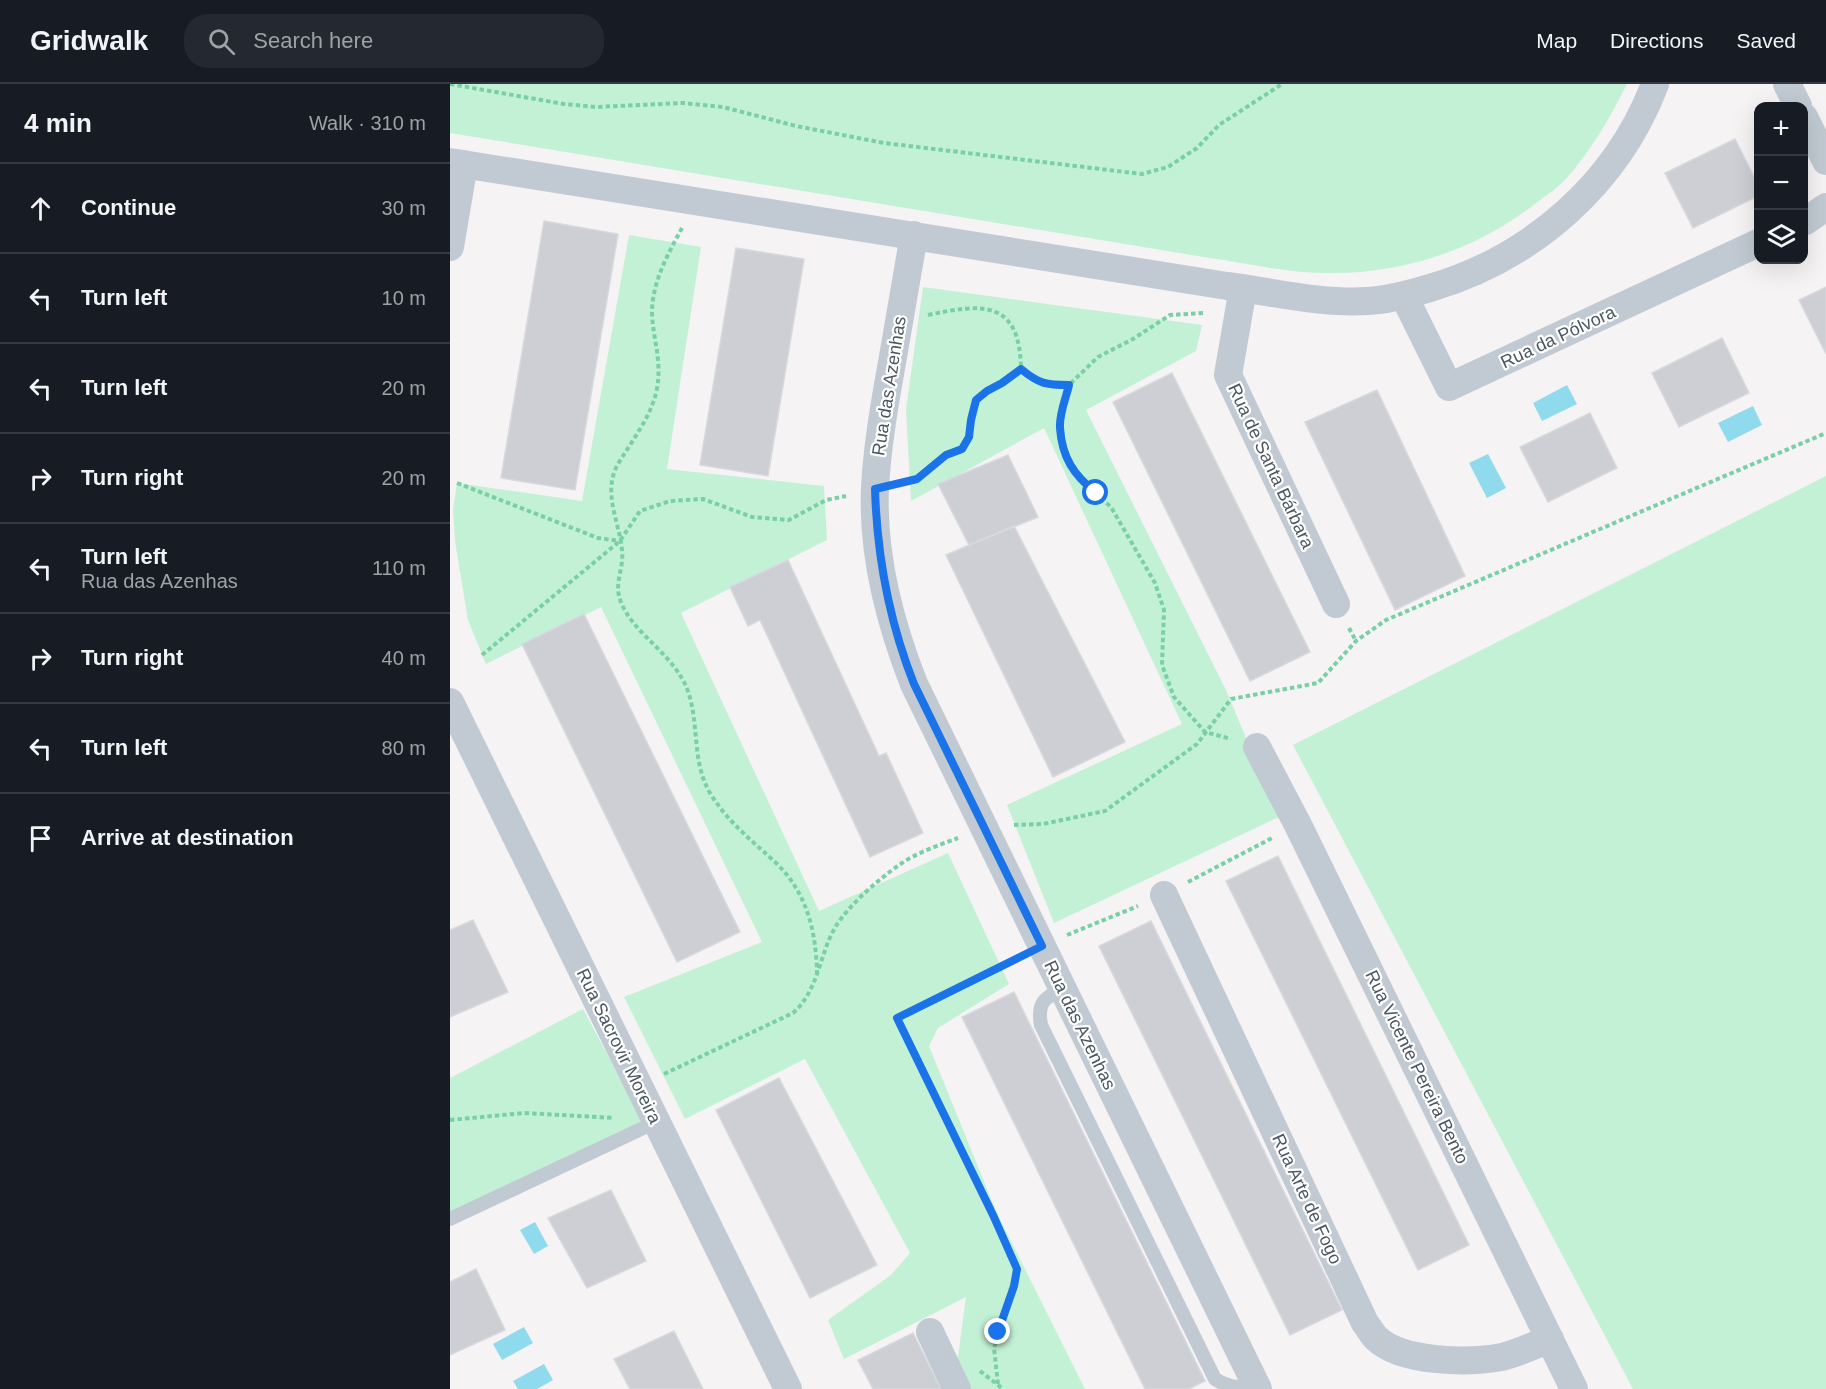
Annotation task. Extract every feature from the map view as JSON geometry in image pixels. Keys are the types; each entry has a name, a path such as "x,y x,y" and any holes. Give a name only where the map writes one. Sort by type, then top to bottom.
{"street":[{"path":"450,247 457,163 914,235 1241,301 1370,301 1404,296 1475,273 1535,239 1565,214 1612,163 1655,84"},
{"path":"1787,84 1796,102"},
{"path":"1808,127 1826,161"},
{"path":"1808,219 1826,207"},
{"name":"Rua das Azenhas","path":"914,235 878,440 875,489 878,545 883,579 900,649 914,684 1257,1386"},
{"name":"Rua da Pólvora","path":"1404,296 1449,387 1754,245"},
{"name":"Rua de Santa Bárbara","path":"1241,301 1228,375 1336,604"},
{"name":"Rua Sacrovir Moreira","path":"450,702 788,1389"},
{"name":"Rua Vicente Pereira Bento","path":"1257,747 1298,825 1574,1389"},
{"name":"Rua Arte de Fogo","path":"1164,895 1365,1323 1377,1339 1408,1354 1453,1360 1503,1357 1550,1339"},
{"path":"930,1332 957,1389"}],"lane":[{"path":"450,1219 656,1122"}],"path":[{"path":"450,84 564,104 596,107 683,103 723,107 796,126 884,143 1142,174 1168,167 1197,148 1219,125 1282,84"},
{"path":"695,200 664,263 655,291 652,310 659,372 652,407 614,472 612,500 622,561 618,590 621,603 639,628 672,662 685,685 692,703 701,774 710,793 735,827 788,877 805,905 815,940 817,975"},
{"path":"1241,301 1213,312 1170,315 1133,339 1098,357 1069,385 1060,426 1066,458 1078,478 1111,507 1155,584 1164,610 1162,665 1174,697 1206,732 1257,747"},
{"path":"899,321 958,308 976,307 1000,312 1016,331 1021,351 1021,369"},
{"path":"482,655 620,541 640,511 670,501 703,499 752,517 789,519 826,500 917,479 946,455 962,449 969,437 976,400 1021,369"},
{"path":"1021,369 1036,381 1047,385 1069,385"},
{"path":"1356,641 1386,620 1826,433"},
{"path":"457,483 598,538 620,541"},
{"path":"998,1384 994,1348 1014,1286 1017,1269 897,1018 1042,946"},
{"path":"450,1120 548,1113 656,1122"}],"green space":[{"path":"450,84 1627,84 1599,134 1565,180 1517,217 1466,245 1439,256 1382,269 1324,273 1267,267 450,133"},
{"path":"629,235 701,247 667,469 824,486 827,540 681,613 819,911 948,853 1009,984 938,1028 929,1046 996,1211 1085,1389 969,1389 957,1364 966,1297 844,1359 828,1320 891,1275 910,1253 805,1059 685,1119 624,997 762,942 601,607 486,664 468,620 455,541 453,510 457,483 582,501"},
{"path":"923,287 1202,325 1196,351 1086,410 1226,690 1279,817 1054,923 1007,805 1182,724 1044,428 911,501 906,409"},
{"path":"1826,476 1826,1389 1633,1389 1293,745"},
{"path":"583,1009 643,1121 450,1213 450,1078"}],"water":[{"path":"1567,385 1577,404 1542,421 1533,403"},
{"path":"1753,406 1762,425 1728,442 1718,423"},
{"path":"1488,454 1506,488 1487,498 1469,463"},
{"path":"535,1222 548,1246 534,1254 520,1230"},
{"path":"524,1327 533,1343 502,1360 493,1344"},
{"path":"544,1364 553,1380 537,1389 518,1389 513,1381"}],"building":[{"path":"1735,139 1754,177 1754,198 1693,228 1665,173"},
{"path":"544,221 618,234 575,490 501,478"},
{"path":"736,248 804,259 768,476 700,465"},
{"path":"1826,287 1826,354 1799,300"},
{"path":"1722,338 1749,393 1679,427 1652,373"},
{"path":"1172,373 1310,652 1250,681 1113,402"},
{"path":"1377,390 1465,576 1395,610 1305,422"},
{"path":"1590,413 1617,468 1548,502 1520,447"},
{"path":"1008,455 1038,517 969,545 938,484"},
{"path":"1014,526 1125,742 1053,777 946,555"},
{"path":"788,560 879,756 886,753 923,833 870,857 760,620 748,626 730,587"},
{"path":"584,614 740,932 677,962 522,644"},
{"path":"1278,856 1469,1245 1418,1270 1226,881"},
{"path":"473,920 508,992 450,1017 450,930"},
{"path":"1151,921 1342,1310 1290,1335 1099,946"},
{"path":"1014,992 1205,1381 1189,1389 1145,1389 962,1017"},
{"path":"779,1078 877,1265 810,1298 716,1110"},
{"path":"611,1190 646,1261 587,1288 548,1218"},
{"path":"476,1269 505,1330 450,1355 450,1282"},
{"path":"674,1331 703,1389 630,1389 614,1359"},
{"path":"913,1333 941,1389 873,1389 858,1360"}],"route":[{"path":"998,1332 1014,1286 1017,1269 897,1018 1042,946 914,684 900,649 883,579 878,545 875,489 917,479 946,455 962,449 969,437 976,400 1021,369 1036,381 1047,385 1069,385 1060,426 1066,458 1078,478 1096,493"}]}
